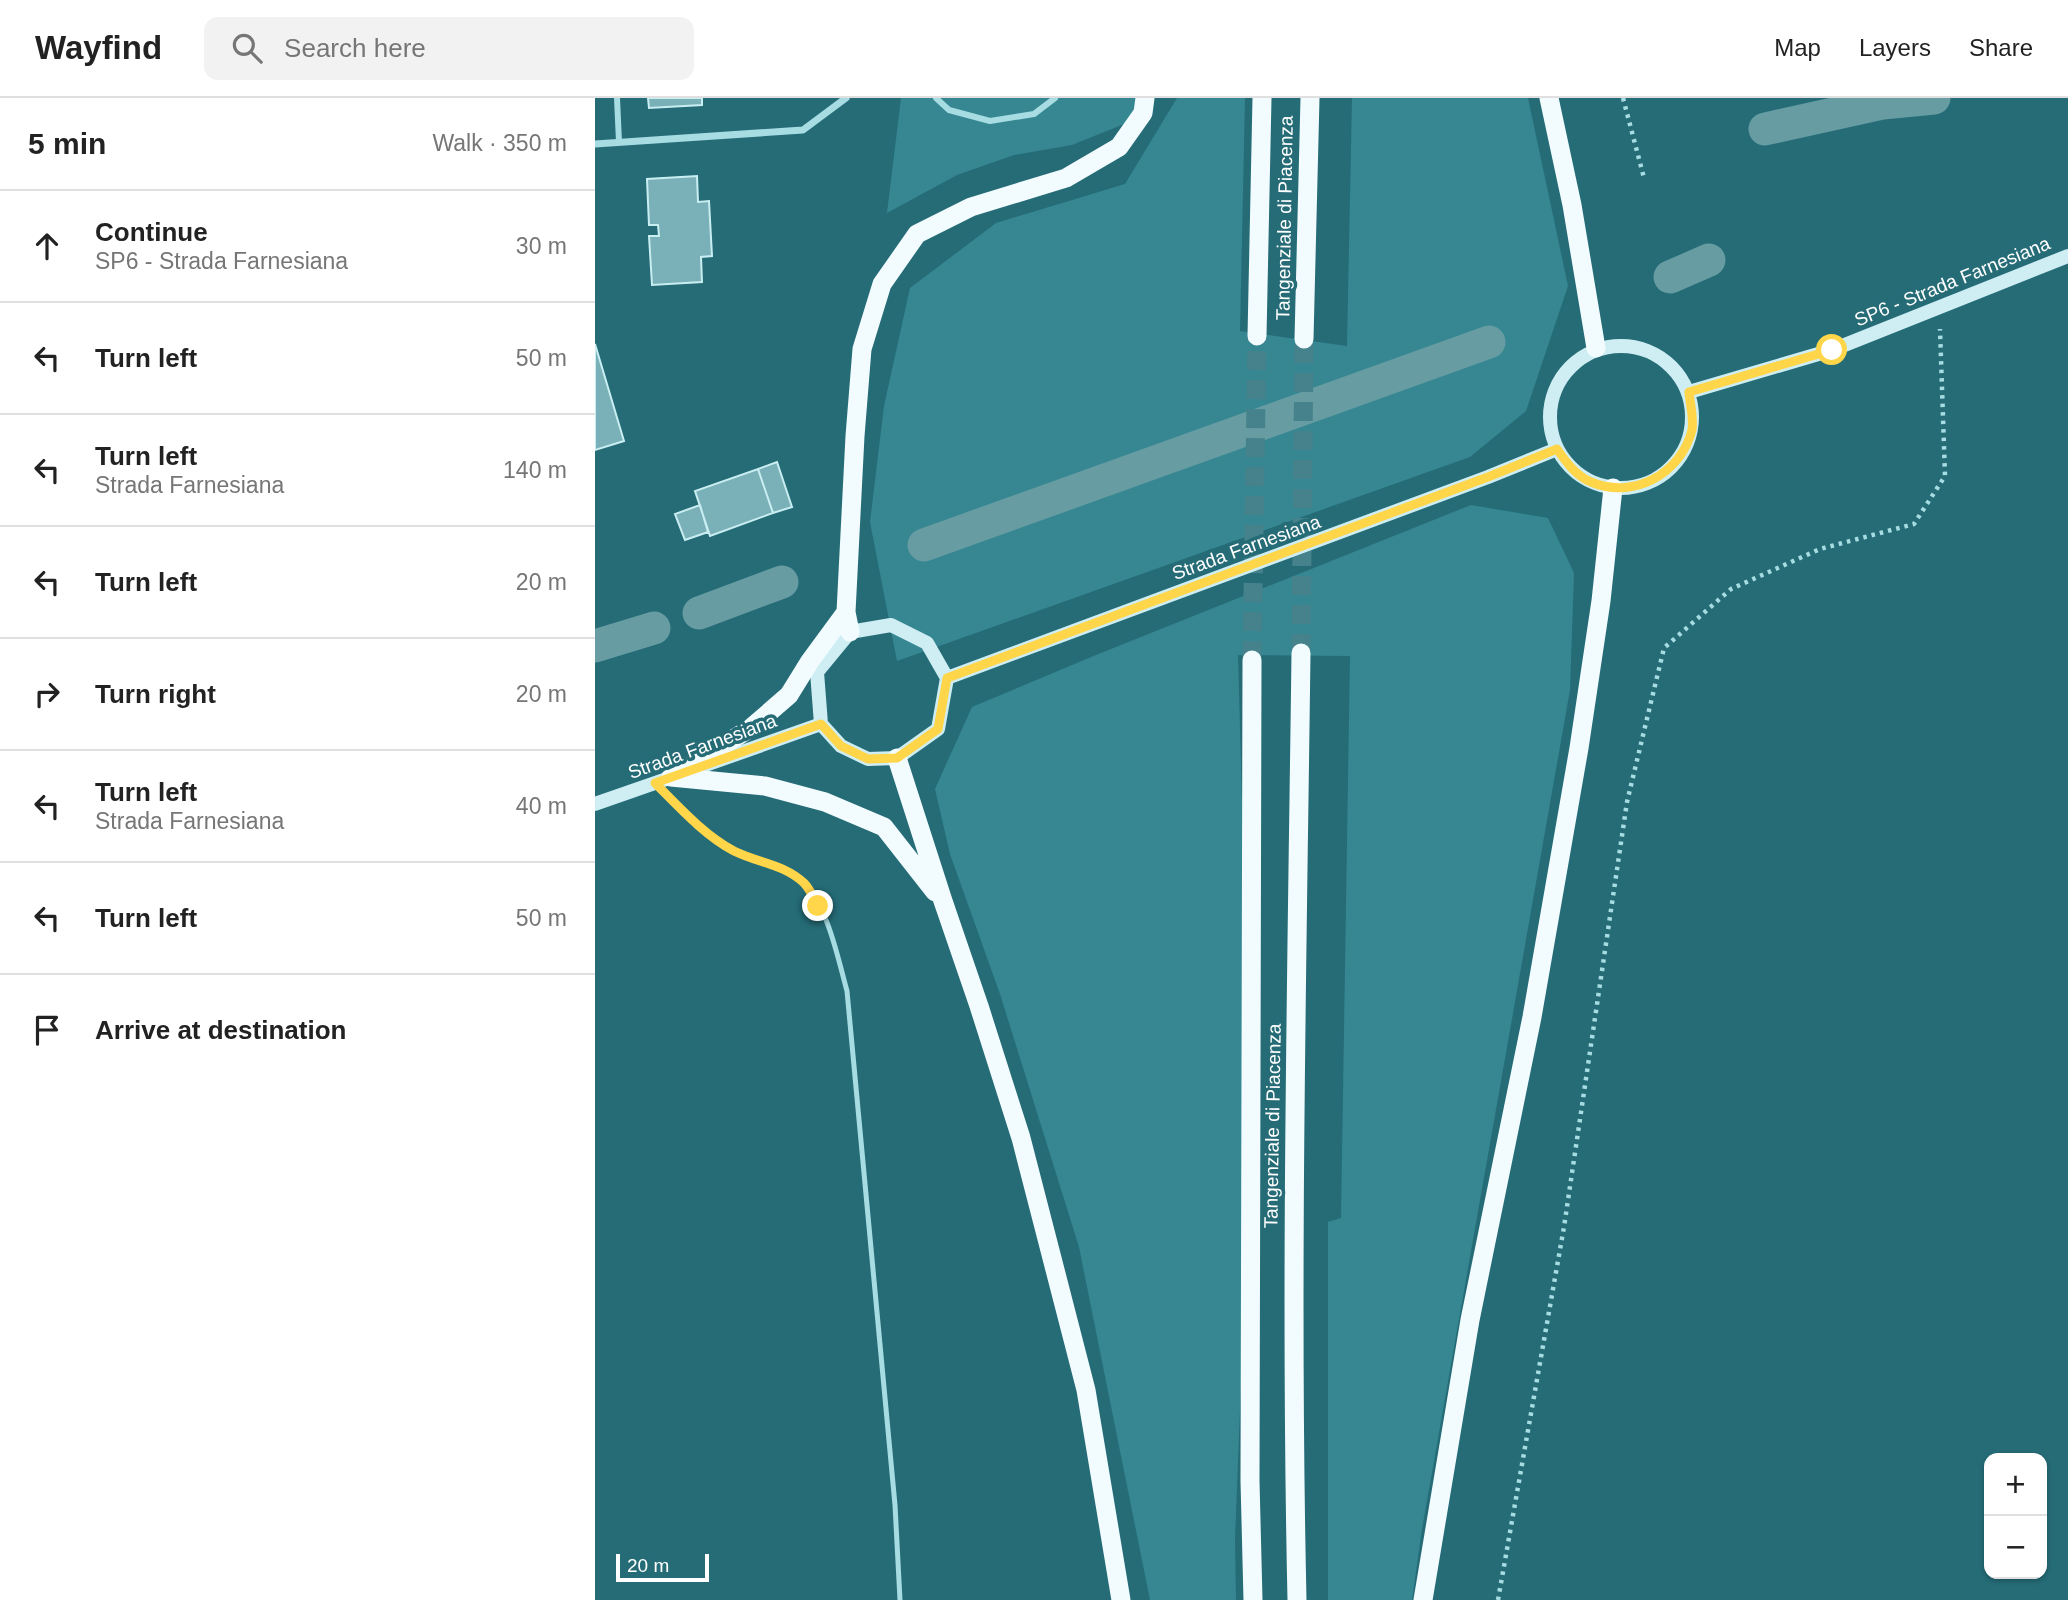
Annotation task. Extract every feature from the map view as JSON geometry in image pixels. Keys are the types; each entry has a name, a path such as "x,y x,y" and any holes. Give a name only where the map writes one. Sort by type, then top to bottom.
{"highway":[{"path":"850,632 846,612 862,349 882,284 917,234 971,207 1066,178 1119,147 1143,113 1145,98"},
{"name":"Tangenziale di Piacenza","path":"1257,336 1262,98"},
{"name":"Tangenziale di Piacenza","path":"1304,339 1310,98"},
{"path":"1549,98 1572,205 1596,348"},
{"path":"1423,1600 1470,1320 1532,1017 1579,748 1601,601 1613,488"},
{"path":"663,780 751,728 789,695 846,612"},
{"name":"Tangenziale di Piacenza","path":"1297,1600 1293,1228 1301,653"},
{"name":"Tangenziale di Piacenza","path":"1252,660 1250,1481 1253,1600"},
{"path":"897,758 1021,1138 1086,1390 1121,1600"},
{"path":"663,780 765,786 825,802 884,827 943,901"}],"main road":[{"name":"SP6 - Strada Farnesiana","path":"1689,392 1832,350 2068,256"},
{"path":"1634,345 1668,361 1689,392 1692,429 1678,462 1648,483 1613,488 1590,482 1570,468 1557,449 1549,409 1564,372 1596,348 1634,345"},
{"name":"Strada Farnesiana","path":"947,678 1557,449"},
{"path":"891,625 927,643 947,678 938,729 897,758 868,759 841,746 821,724 817,672 850,632 891,625"},
{"name":"Strada Farnesiana","path":"595,804 821,724"}],"street":[{"path":"617,98 619,142"},
{"path":"595,144 803,130 846,98"},
{"path":"936,98 949,110 990,121 1034,114 1055,98"}],"lane":[{"path":"663,780 687,816 715,838 735,851 789,871 805,884 832,936 846,991 895,1505 900,1600"}],"path":[{"path":"1623,98 1644,178"},
{"path":"1498,1600 1563,1227 1627,802 1664,648 1731,589 1820,550 1914,524 1945,476 1939,307"}],"shaded area":[{"path":"901,98 1140,98 1139,118 1072,145 1014,155 957,175 887,213"},
{"path":"1177,98 1245,98 1240,331 1347,346 1352,98 1528,98 1568,286 1526,411 1470,457 897,661 870,522 884,406 910,288 996,223 1125,184"},
{"path":"1471,505 1548,518 1574,573 1570,690 1422,1529 1412,1600 1328,1600 1328,1222 1341,1218 1350,656 1238,655 1251,1130 1235,1539 1236,1600 1150,1600 1079,1247 1000,994 950,854 935,789 972,707"}],"building":[{"path":"648,98 702,98 702,105 649,108"},
{"path":"697,176 698,202 709,201 712,256 701,257 702,282 652,285 649,236 659,236 658,225 649,225 647,179"},
{"path":"595,344 624,441 595,450"},
{"path":"777,462 792,507 773,513 758,469"},
{"path":"758,469 773,513 710,536 695,491"},
{"path":"700,505 708,532 685,540 675,514"}],"waterway":[{"path":"1765,129 1883,103 1934,98"},
{"path":"1670,277 1709,260"},
{"path":"924,545 1489,342"},
{"path":"699,613 782,582"},
{"path":"595,646 654,628"}],"tunnel":[{"path":"1252,660 1257,336"},
{"path":"1301,653 1304,339"}],"route":[{"path":"818,906 805,884 789,871 735,851 715,838 687,816 655,783 821,724 841,746 868,759 897,758 938,729 947,678 1557,449 1570,468 1590,482 1613,488 1648,483 1678,462 1692,429 1689,392 1832,350"}]}
